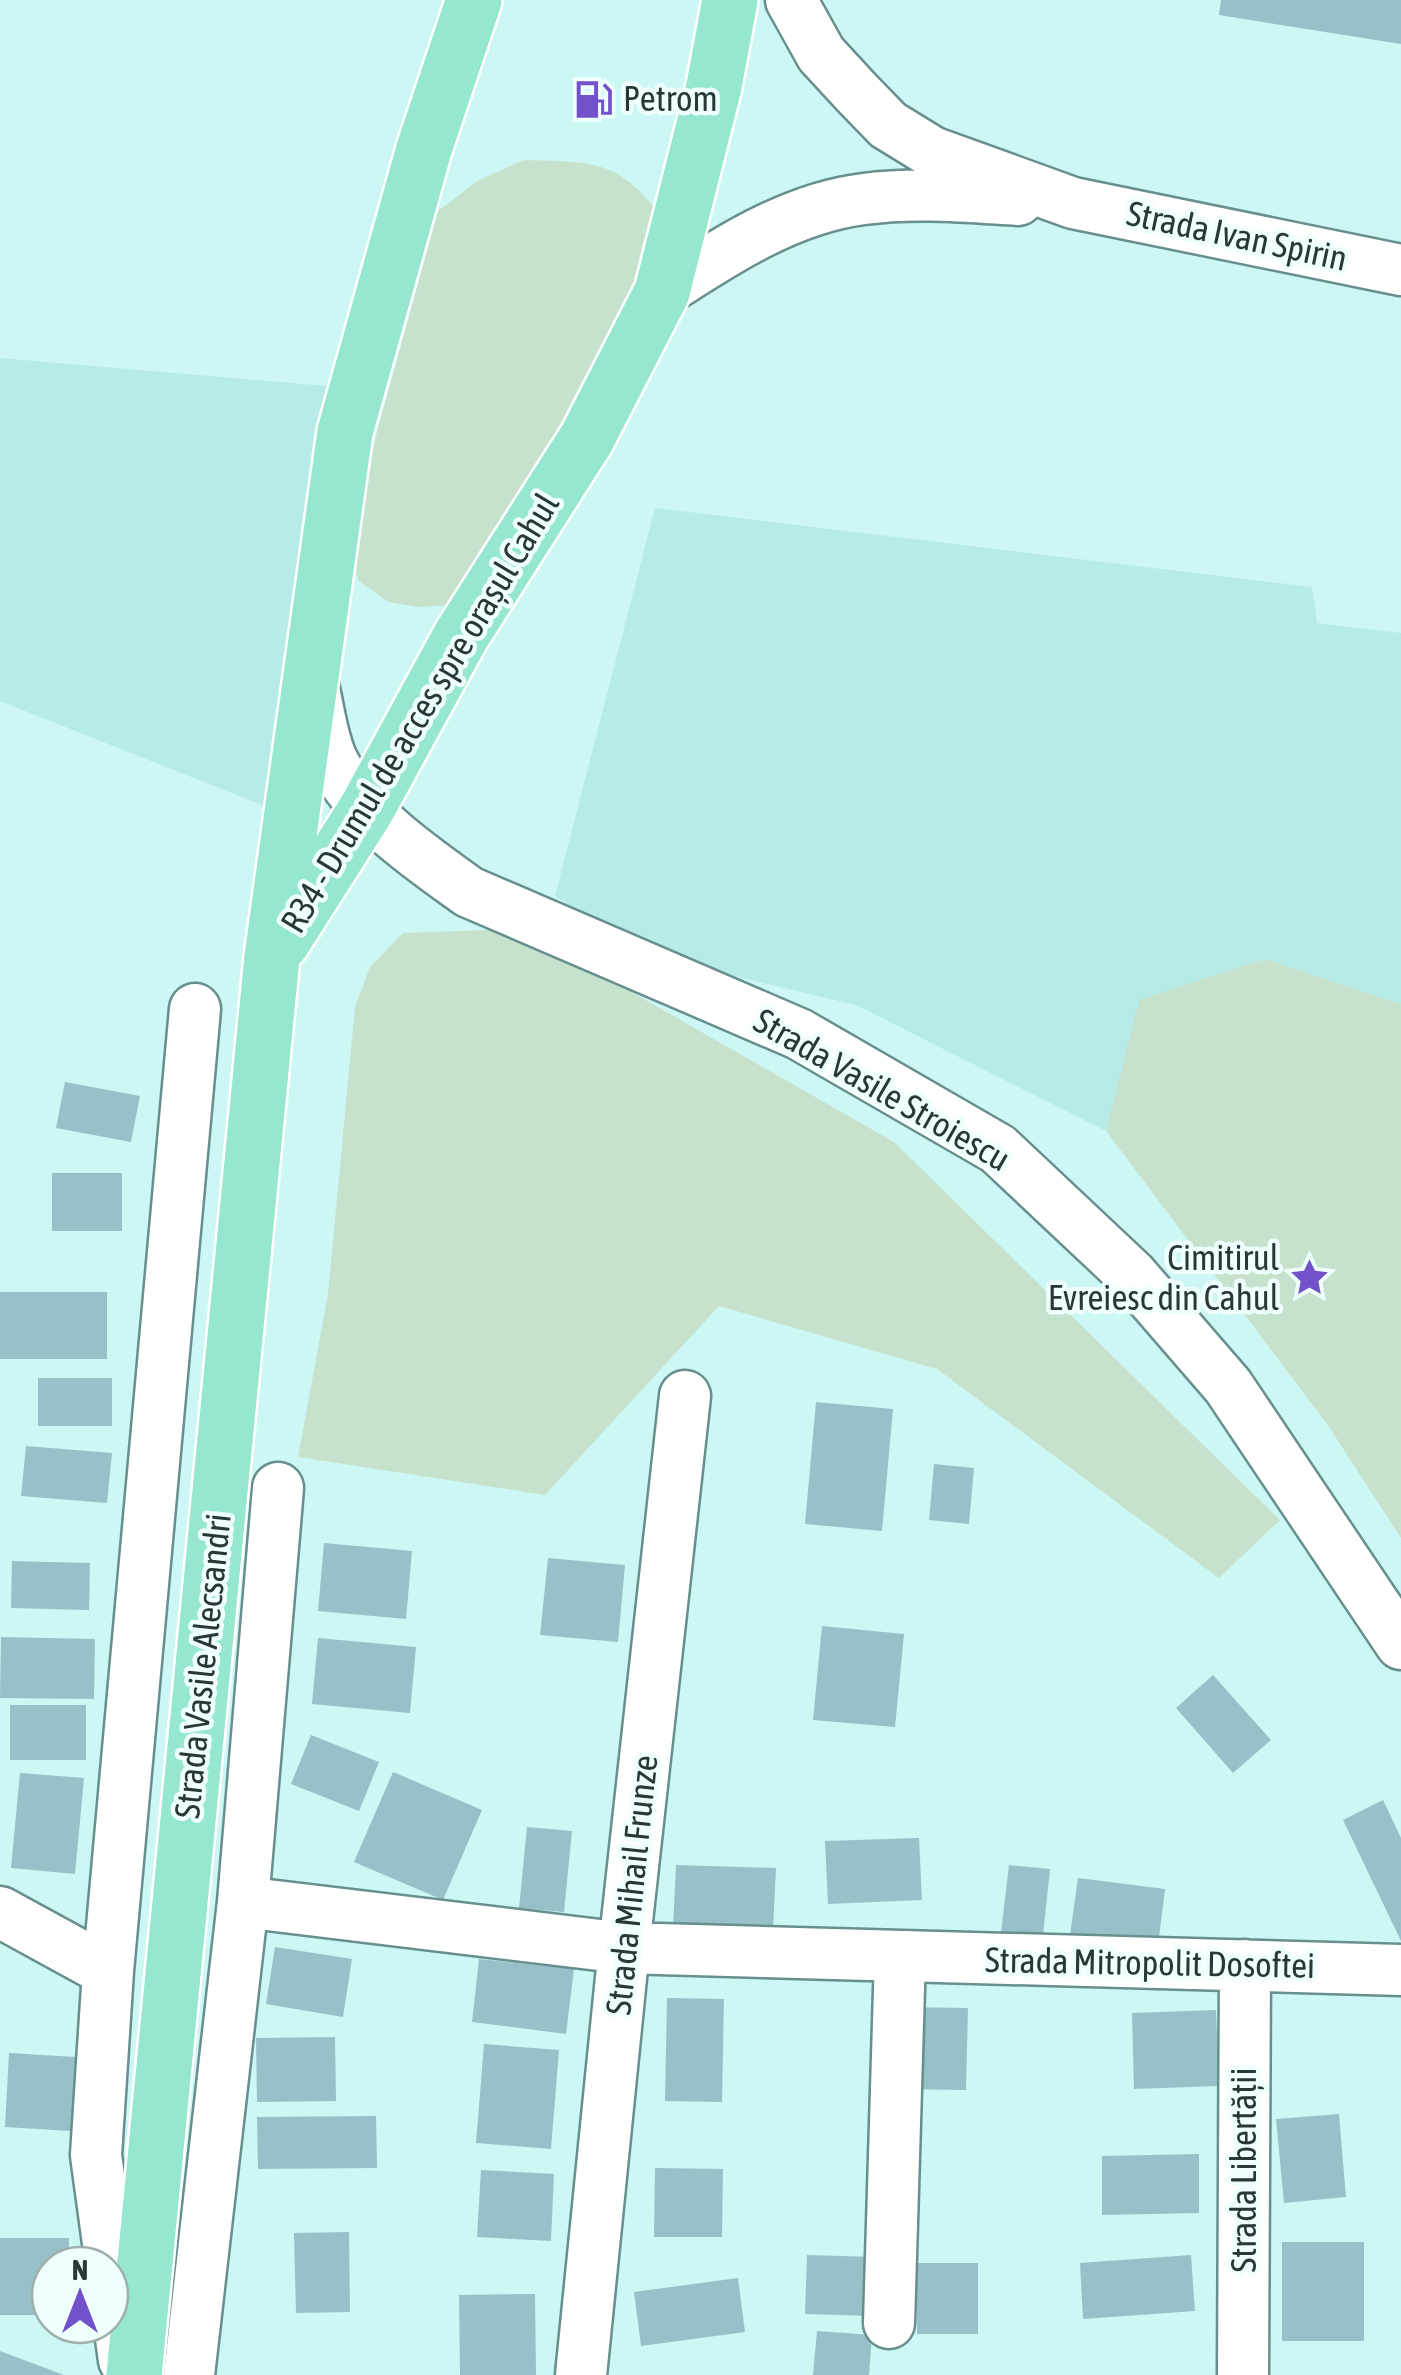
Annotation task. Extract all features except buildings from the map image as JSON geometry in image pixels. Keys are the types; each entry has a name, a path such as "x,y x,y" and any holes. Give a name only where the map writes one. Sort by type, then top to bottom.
{"main road":[{"name":"R34 - Drumul de acces spre orașul Cahul","path":"272,957 346,432 424,150 474,0"},
{"name":"R34 - Drumul de acces spre orașul Cahul","path":"272,957 366,810 461,636 587,438 662,292 714,86 730,0"},
{"name":"Strada Vasile Alecsandri","path":"130,2375 272,957"}],"street":[{"path":"792,0 822,54 888,126 932,152 1073,203"},
{"path":"662,292 759,233 804,214 862,199 926,195 1073,203"},
{"name":"Strada Ivan Spirin","path":"1073,203 1401,270"},
{"name":"Strada Vasile Stroiescu","path":"312,679 332,760 366,810 421,858 469,892 799,1034 998,1149 1132,1275 1228,1386 1401,1644"},
{"path":"130,2375 96,2155 108,1971 195,1009"},
{"name":"Strada Mihail Frunze","path":"582,2375 685,1396"},
{"path":"189,2375 243,1902 278,1488"},
{"name":"Strada Mitropolit Dosoftei","path":"243,1902 624,1948 1401,1970"},
{"path":"0,1912 108,1971"},
{"path":"889,2323 900,1956"},
{"name":"Strada Libertății","path":"1244,2375 1245,1965"}],"shaded area":[{"path":"0,358 338,387 264,806 0,701"},
{"path":"655,508 1312,587 1317,623 1401,633 1401,1004 1265,959 1140,1000 1106,1131 856,1005 645,955 555,896"}],"green space":[{"path":"524,160 587,164 618,174 648,199 664,219 578,411 451,605 419,607 388,602 359,581 349,552 377,432 438,211 479,180"},
{"path":"489,930 553,947 894,1142 1280,1520 1219,1578 937,1369 719,1306 545,1495 298,1457 328,1294 355,1007 370,967 403,933"},
{"name":"Cimitirul Evreiesc din Cahul","path":"1265,959 1401,1004 1401,1538 1327,1424 1106,1131 1139,1000"}],"place":[{"name":"Petrom","path":"593,99"},
{"name":"Cimitirul Evreiesc din Cahul","path":"1309,1278"}]}
